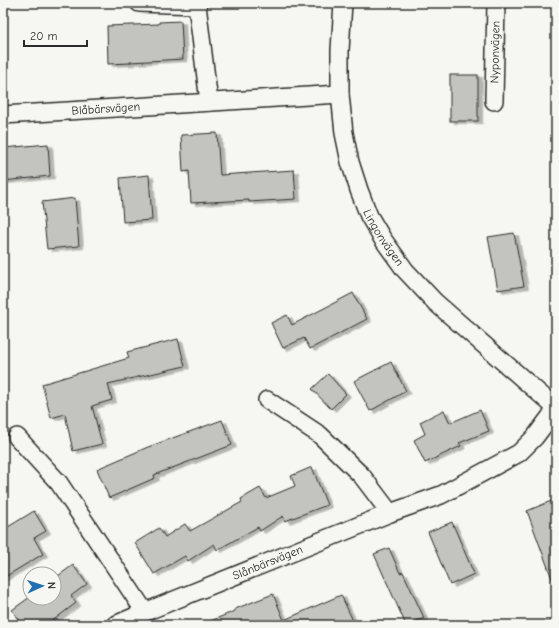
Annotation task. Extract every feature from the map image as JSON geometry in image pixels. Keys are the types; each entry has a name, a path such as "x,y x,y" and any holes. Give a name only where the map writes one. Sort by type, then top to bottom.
{"street":[{"path":"139,3 197,4 209,102"},
{"name":"Lingonvägen","path":"343,3 340,50 340,94 344,133 350,162 369,216 382,238 405,270 435,302 556,409"},
{"name":"Nyponvägen","path":"494,101 496,3"},
{"name":"Blåbärsvägen","path":"3,115 340,94"},
{"path":"267,400 320,435 362,476 390,513"},
{"name":"Slånbärsvägen","path":"115,625 390,513 441,495 519,453 535,437 556,409"},
{"path":"17,437 59,483 145,612"}],"green space":[{"path":"556,620 556,625 526,625"}],"building":[{"path":"181,21 183,59 108,64 107,26 159,24 159,22"},
{"path":"450,75 478,75 478,121 450,121"},
{"path":"217,133 220,175 294,170 296,199 249,202 249,200 191,203 189,171 183,172 181,135"},
{"path":"48,144 50,176 3,181 3,148"},
{"path":"149,175 152,220 123,222 120,178"},
{"path":"75,198 79,246 47,249 42,202"},
{"path":"514,233 524,286 498,290 488,237"},
{"path":"353,293 367,319 310,349 304,338 283,348 271,323 287,315 292,325"},
{"path":"178,339 185,366 108,384 112,400 92,406 102,444 73,451 65,414 51,418 42,384 129,358 127,352"},
{"path":"391,362 406,391 370,411 354,381"},
{"path":"328,374 346,394 331,409 312,389"},
{"path":"444,410 450,423 480,410 489,431 459,443 461,446 425,463 414,440 425,434 420,422"},
{"path":"222,420 232,445 154,475 155,478 109,498 97,469 148,447"},
{"path":"312,467 327,505 285,521 283,516 260,531 258,527 217,550 214,544 188,561 185,556 154,574 135,543 159,528 165,537 185,524 190,531 242,502 241,499 260,488 266,498 295,486 291,476"},
{"path":"556,499 556,583 554,584 527,511"},
{"path":"34,511 46,531 34,538 43,554 3,578 3,530"},
{"path":"452,522 474,574 450,585 428,532"},
{"path":"389,548 400,573 403,572 424,618 407,625 374,554"},
{"path":"73,565 87,584 71,596 76,603 47,625 23,625 12,610 22,603 22,606 62,606 62,573"},
{"path":"273,594 284,620 341,595 355,625 203,625 235,611 235,609"}]}
